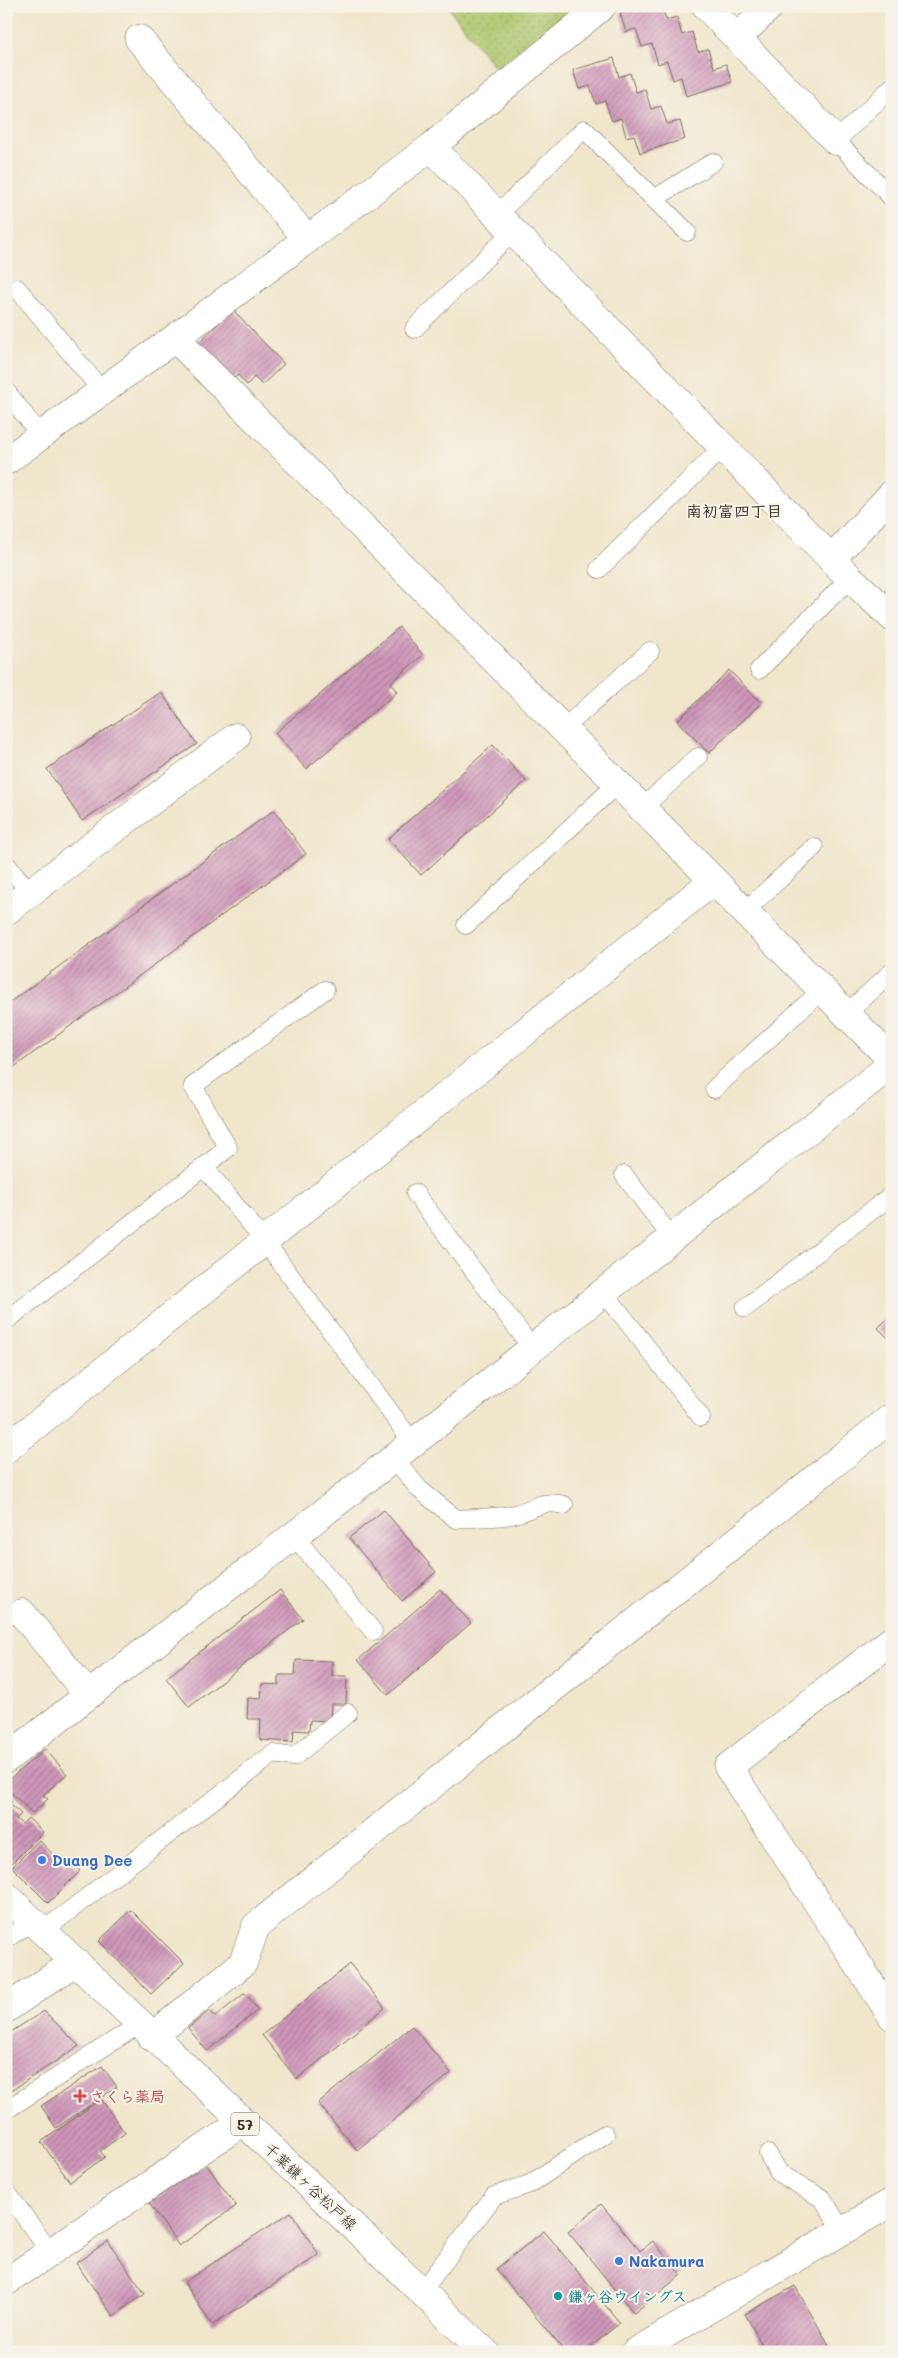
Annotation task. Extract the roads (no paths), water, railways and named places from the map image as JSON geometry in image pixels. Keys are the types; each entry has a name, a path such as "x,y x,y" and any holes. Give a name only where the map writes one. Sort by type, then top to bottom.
{"street":[{"path":"6,461 431,147 602,6"},
{"path":"706,6 836,141"},
{"path":"737,38 770,6"},
{"path":"139,39 308,239"},
{"path":"431,147 831,559 892,617"},
{"path":"175,338 562,730 892,1060"},
{"path":"831,559 892,494"},
{"path":"6,911 236,737"},
{"path":"6,1449 713,881"},
{"path":"6,1759 294,1536 892,1064"},
{"path":"146,2030 243,1963 256,1926 892,1417"},
{"path":"22,1613 88,1695"},
{"path":"892,1640 728,1767 892,2016"},
{"name":"千葉鎌ヶ谷松戸線","path":"20,1912 485,2352"},
{"path":"6,2009 75,1962"},
{"path":"6,2282 243,2122"},
{"path":"635,2352 892,2202"}],"lane":[{"path":"892,87 836,141 892,198"},
{"path":"414,328 584,129 687,232"},
{"path":"654,199 713,162"},
{"path":"17,288 102,391"},
{"path":"6,391 41,436"},
{"path":"599,569 723,447"},
{"path":"759,670 850,578"},
{"path":"562,730 650,651"},
{"path":"641,809 698,757"},
{"path":"466,925 617,784"},
{"path":"744,912 814,846"},
{"path":"6,864 30,892"},
{"path":"846,1014 892,972"},
{"path":"6,1321 228,1148 193,1086 325,990"},
{"path":"714,1089 822,990"},
{"path":"204,1167 264,1240 403,1450 419,1488 456,1519 515,1514 536,1505 550,1502 564,1505"},
{"path":"624,1175 672,1238"},
{"path":"415,1193 532,1348"},
{"path":"745,1308 892,1195"},
{"path":"604,1292 701,1417"},
{"path":"294,1536 373,1631"},
{"path":"6,1939 20,1912 273,1754 294,1756 348,1713"},
{"path":"6,2110 146,2030"},
{"path":"422,2291 494,2196 530,2184 605,2134"},
{"path":"768,2154 779,2173 823,2199 842,2231"},
{"path":"6,2191 50,2252"}],"place":[{"name":"Duang Dee","path":"42,1860"},
{"name":"さくら薬局","path":"80,2096"},
{"name":"Nakamura","path":"619,2261"},
{"name":"鎌ヶ谷ウイングス","path":"558,2296"}],"district":[{"name":"南初富四丁目","path":"734,510"}]}
